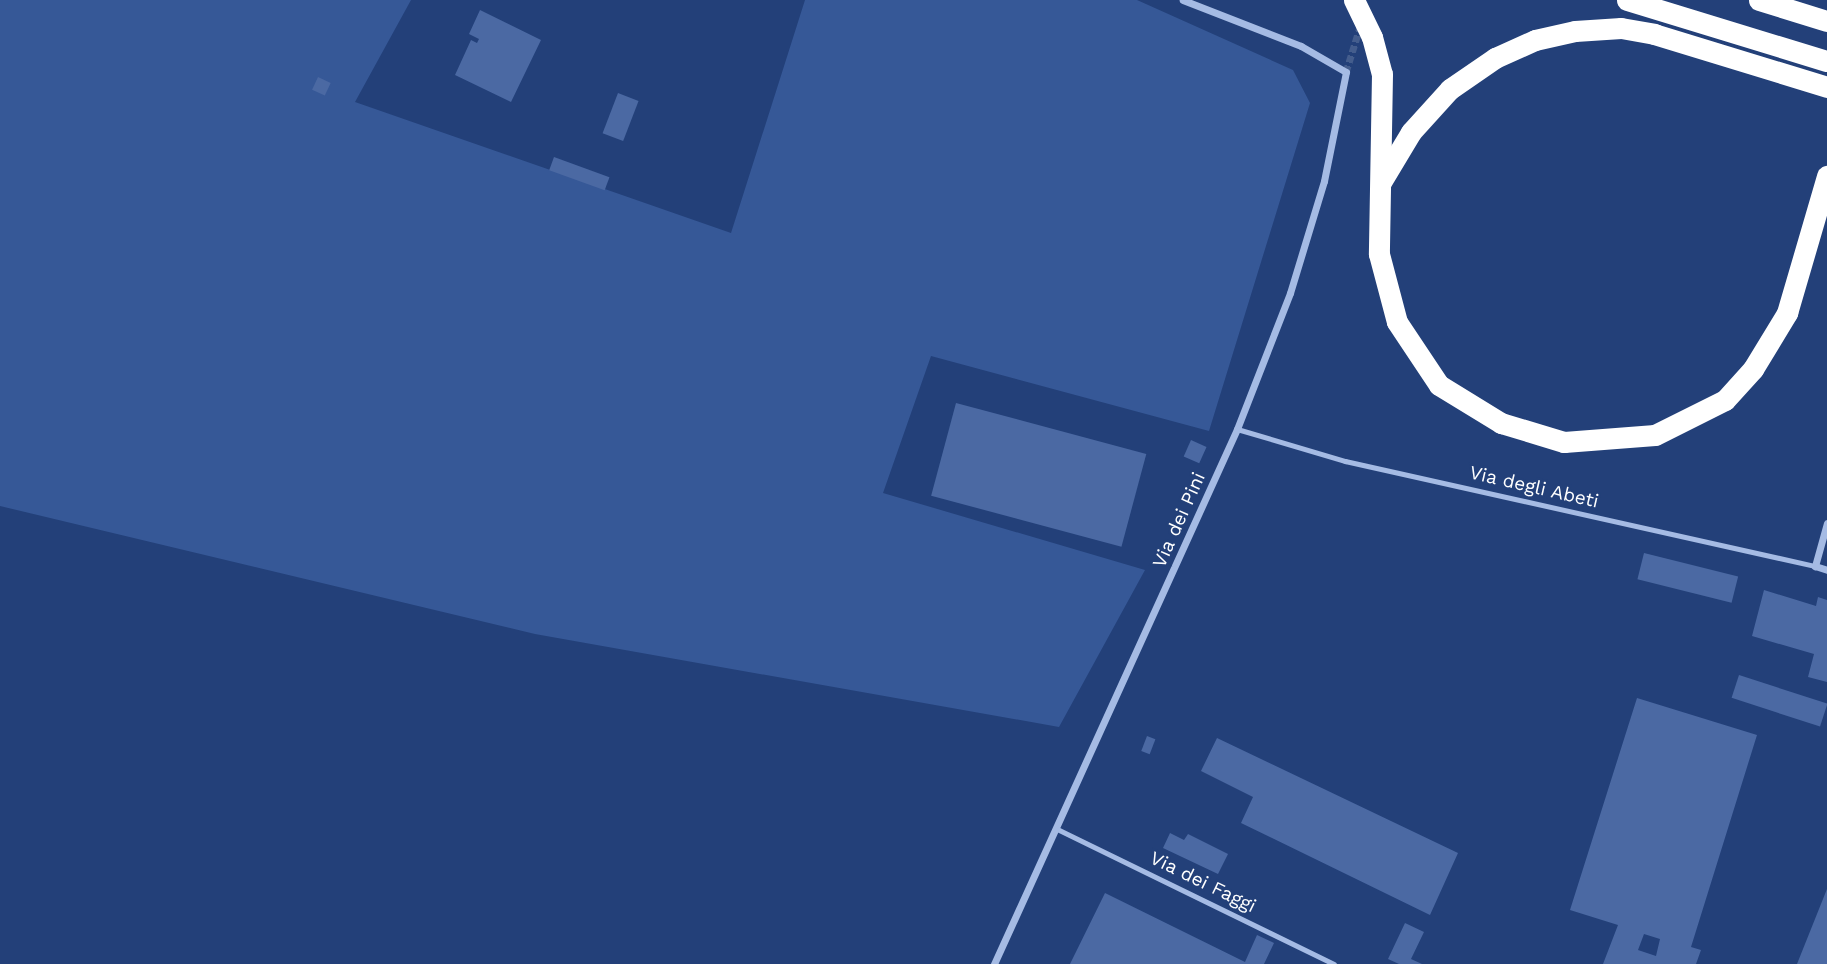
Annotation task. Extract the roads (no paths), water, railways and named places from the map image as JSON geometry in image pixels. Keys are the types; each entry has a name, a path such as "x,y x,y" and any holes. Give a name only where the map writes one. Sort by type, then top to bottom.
{"highway":[{"path":"1354,0 1373,37 1382,74 1379,254 1396,321 1439,385 1501,423 1564,442 1656,435 1725,400 1753,369 1787,313 1827,176"},
{"path":"1627,0 1827,61"},
{"path":"1759,0 1827,21"},
{"path":"1380,184 1411,132 1450,89 1495,58 1535,40 1575,31 1621,28 1827,87"}],"street":[{"name":"Via dei Pini","path":"994,964 1237,429 1290,293 1324,181 1346,72 1301,46 1183,0"},
{"path":"1815,566 1827,523"},
{"name":"Via degli Abeti","path":"1815,566 1827,570"}],"lane":[{"name":"Via degli Abeti","path":"1237,429 1345,461 1815,566"},
{"name":"Via dei Faggi","path":"1057,828 1334,964"}],"tunnel":[{"path":"1346,72 1361,24"}]}
